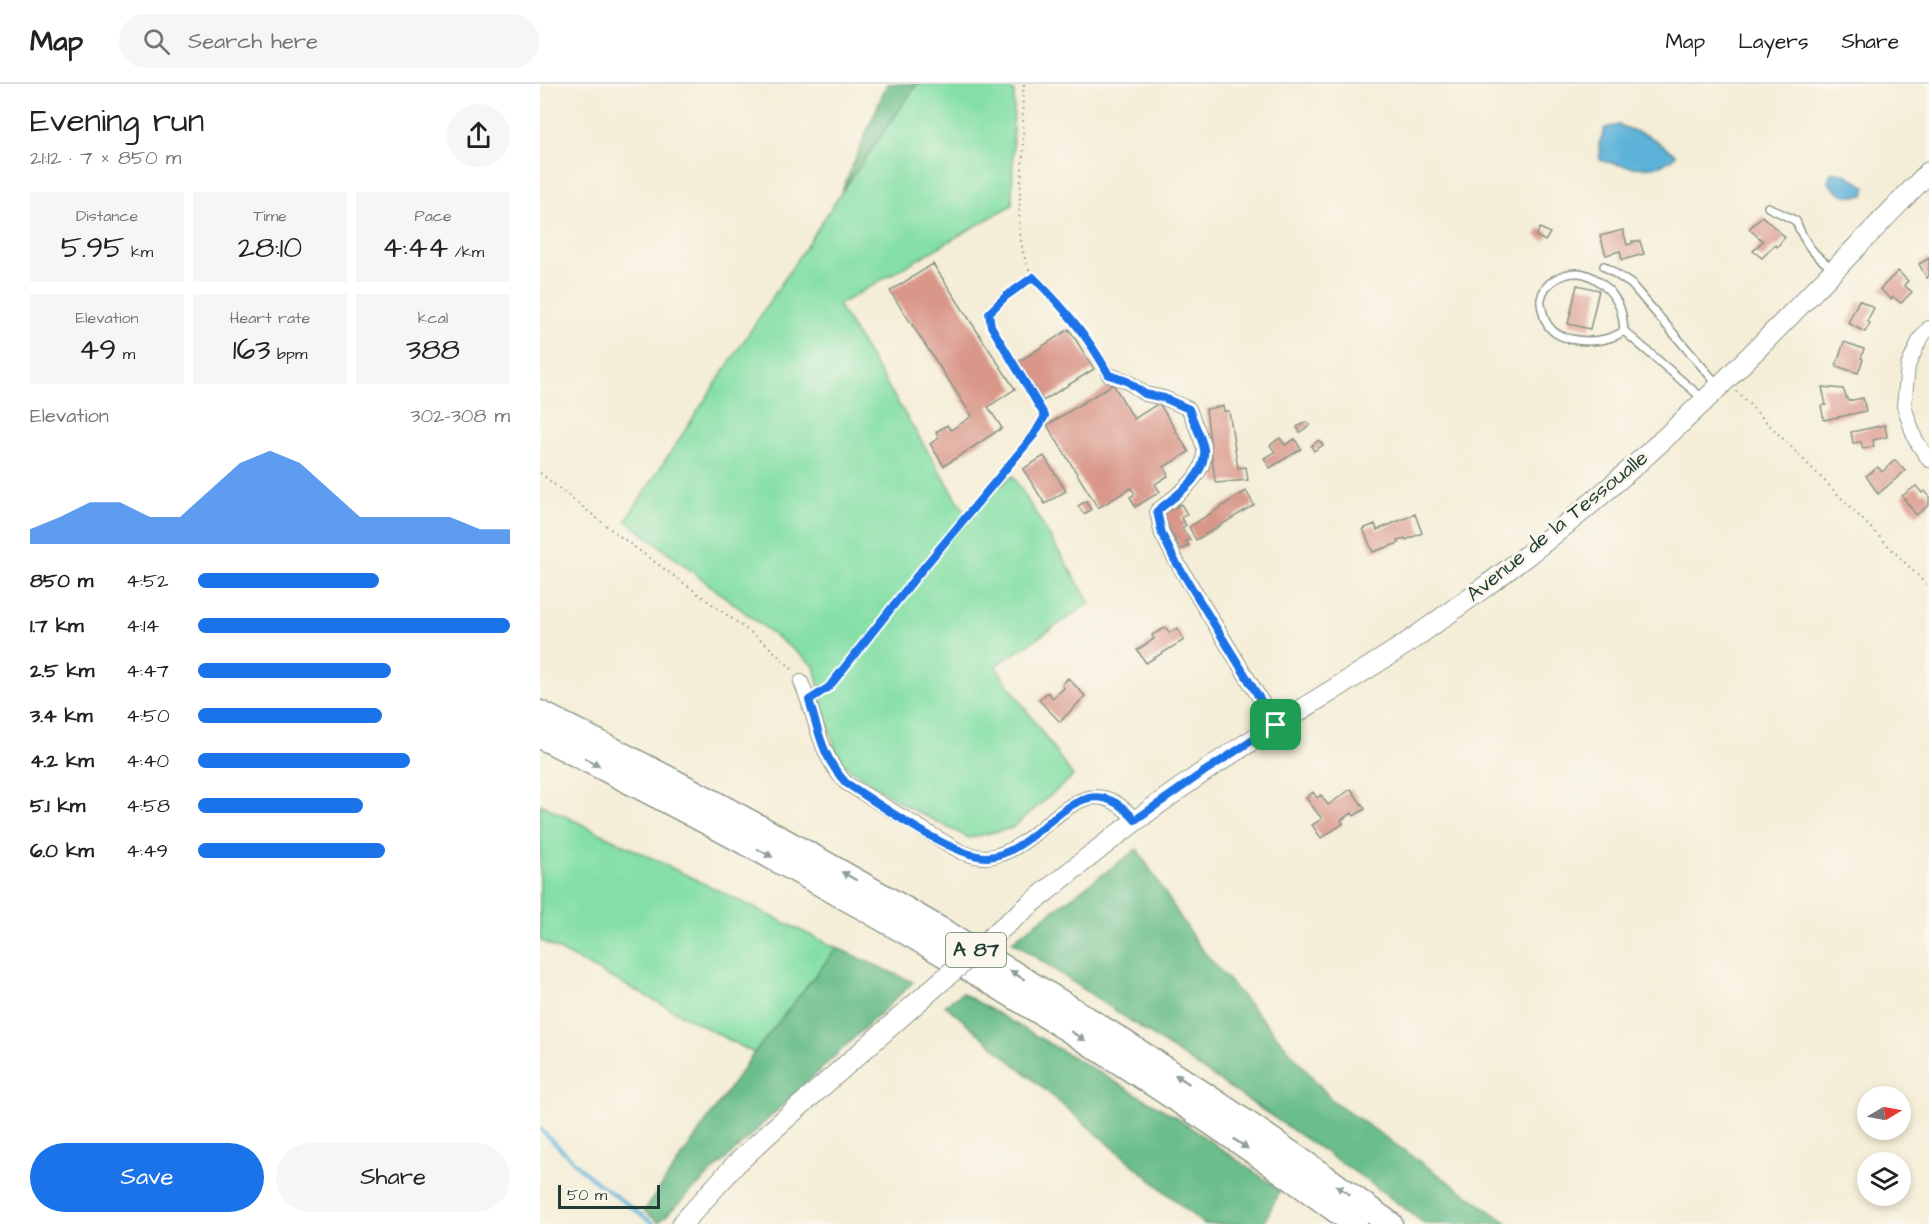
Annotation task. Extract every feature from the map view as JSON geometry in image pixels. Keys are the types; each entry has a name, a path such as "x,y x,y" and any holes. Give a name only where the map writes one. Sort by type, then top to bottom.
{"highway":[{"name":"A 87","path":"540,713 817,857 991,959 1182,1079 1390,1224"},
{"name":"A 87","path":"540,736 807,875 991,982 1170,1095 1355,1224"}],"main road":[{"name":"Avenue de la Tessoualle","path":"684,1221 736,1164 767,1135 1002,928 1135,820 1205,771 1400,647 1516,564 1577,515 1722,384 1929,172"}],"street":[{"path":"1929,328 1920,339 1908,366 1904,405 1915,439 1929,460"},
{"path":"1109,375 1127,381 1145,394 1164,398 1189,409 1204,450 1200,471 1191,483 1157,511 1162,534 1174,559 1276,725"},
{"path":"801,682 809,700 826,757 846,783 961,852 973,856 999,855 1026,839 1066,807 1090,798 1113,801 1135,820"}],"lane":[{"path":"1768,207 1796,220 1802,236 1814,254 1834,270"},
{"path":"1604,266 1630,284 1722,384"},
{"path":"1624,331 1616,336 1593,341 1574,340 1557,335 1545,321 1541,300 1547,284 1561,276 1580,273 1598,280 1616,299 1624,331 1704,400"}],"path":[{"path":"1024,84 1019,227 1027,266 1033,277 1065,309 1091,344 1109,375"},
{"path":"809,700 829,687 1034,435 1045,416 991,326 989,313 1006,296 1033,277"},
{"path":"1722,384 1929,587"},
{"path":"540,474 614,532 765,643 791,667 801,682"}],"green space":[{"path":"887,84 917,84 841,193"},
{"path":"917,84 995,84 1014,91 1012,205 838,305 966,514 1013,476 1090,603 995,666 1073,776 1012,828 969,838 904,805 840,762 826,718 814,666 626,520 841,193"},
{"path":"540,804 837,948 754,1053 540,940"},
{"path":"1137,849 1198,945 1332,1100 1509,1224 1425,1224 1368,1181 1012,941"},
{"path":"837,948 913,982 659,1222 644,1211 754,1053"},
{"path":"962,993 1174,1116 1280,1190 1263,1224 1203,1224 945,1005"}],"water":[{"path":"1618,125 1649,136 1676,155 1660,165 1640,168 1600,160 1599,144 1605,128"},
{"path":"1831,173 1846,174 1866,187 1864,195 1849,196 1835,189 1828,181"}],"building":[{"path":"1762,216 1785,237 1777,247 1775,245 1762,258 1753,251 1763,241 1749,229"},
{"path":"1540,228 1550,233 1545,241 1536,236"},
{"path":"1623,230 1627,245 1633,243 1632,241 1640,241 1644,254 1622,260 1620,251 1606,255 1600,236"},
{"path":"1929,258 1929,276 1927,278 1919,264"},
{"path":"933,264 1015,389 988,407 1002,428 944,466 930,444 939,438 936,432 947,425 951,430 972,416 890,291"},
{"path":"1898,271 1908,281 1904,285 1912,292 1901,303 1893,297 1891,299 1880,289"},
{"path":"1577,285 1599,290 1590,329 1568,324"},
{"path":"1859,300 1874,308 1867,321 1870,323 1865,332 1848,323"},
{"path":"1069,329 1094,369 1043,401 1018,362"},
{"path":"1844,342 1864,349 1858,373 1836,366"},
{"path":"1113,384 1134,419 1159,403 1189,452 1164,467 1168,476 1155,484 1160,492 1135,507 1130,497 1135,494 1131,488 1098,508 1047,425"},
{"path":"1822,387 1843,389 1848,401 1863,398 1866,411 1824,420 1821,406 1826,405"},
{"path":"1223,406 1224,411 1229,411 1238,468 1246,467 1248,480 1216,483 1215,481 1206,409"},
{"path":"1306,422 1310,425 1300,432 1297,427"},
{"path":"1885,425 1887,437 1873,440 1874,447 1863,449 1861,442 1853,443 1851,432"},
{"path":"1280,438 1285,445 1295,439 1301,449 1270,468 1264,458 1275,452 1270,445"},
{"path":"1319,440 1323,445 1314,451 1311,446"},
{"path":"1044,456 1066,491 1045,504 1023,469"},
{"path":"1895,460 1905,471 1878,494 1866,476 1878,467 1882,472"},
{"path":"1916,486 1922,493 1925,491 1929,496 1929,505 1916,515 1902,496"},
{"path":"1246,491 1254,505 1196,540 1189,527"},
{"path":"1086,501 1091,510 1084,514 1078,506"},
{"path":"1181,504 1187,514 1181,518 1186,525 1182,528 1190,540 1186,542 1189,545 1181,550 1164,520 1164,514"},
{"path":"1415,514 1422,533 1373,552 1363,529 1375,524 1377,530"},
{"path":"1166,627 1169,633 1177,628 1184,640 1146,663 1137,650 1154,639 1152,635"},
{"path":"1068,678 1085,696 1060,722 1039,700 1048,692 1053,698 1064,688 1062,685"},
{"path":"1351,789 1365,809 1341,820 1343,824 1321,838 1312,825 1322,819 1306,798 1313,792 1317,798 1321,795 1328,805"}],"waterway":[{"path":"540,1129 591,1178 654,1224"}],"route":[{"path":"1033,277 1065,309 1109,375 1127,381 1145,394 1164,398 1189,409 1204,450 1200,471 1191,483 1157,511 1162,534 1174,559 1276,725 1135,820 1113,801 1102,798 1080,800 1066,807 1013,849 987,857 973,856 948,846 846,783 826,757 809,700 829,687 916,577 1034,435 1045,416 991,326 989,313 1006,296 1033,277"}]}
